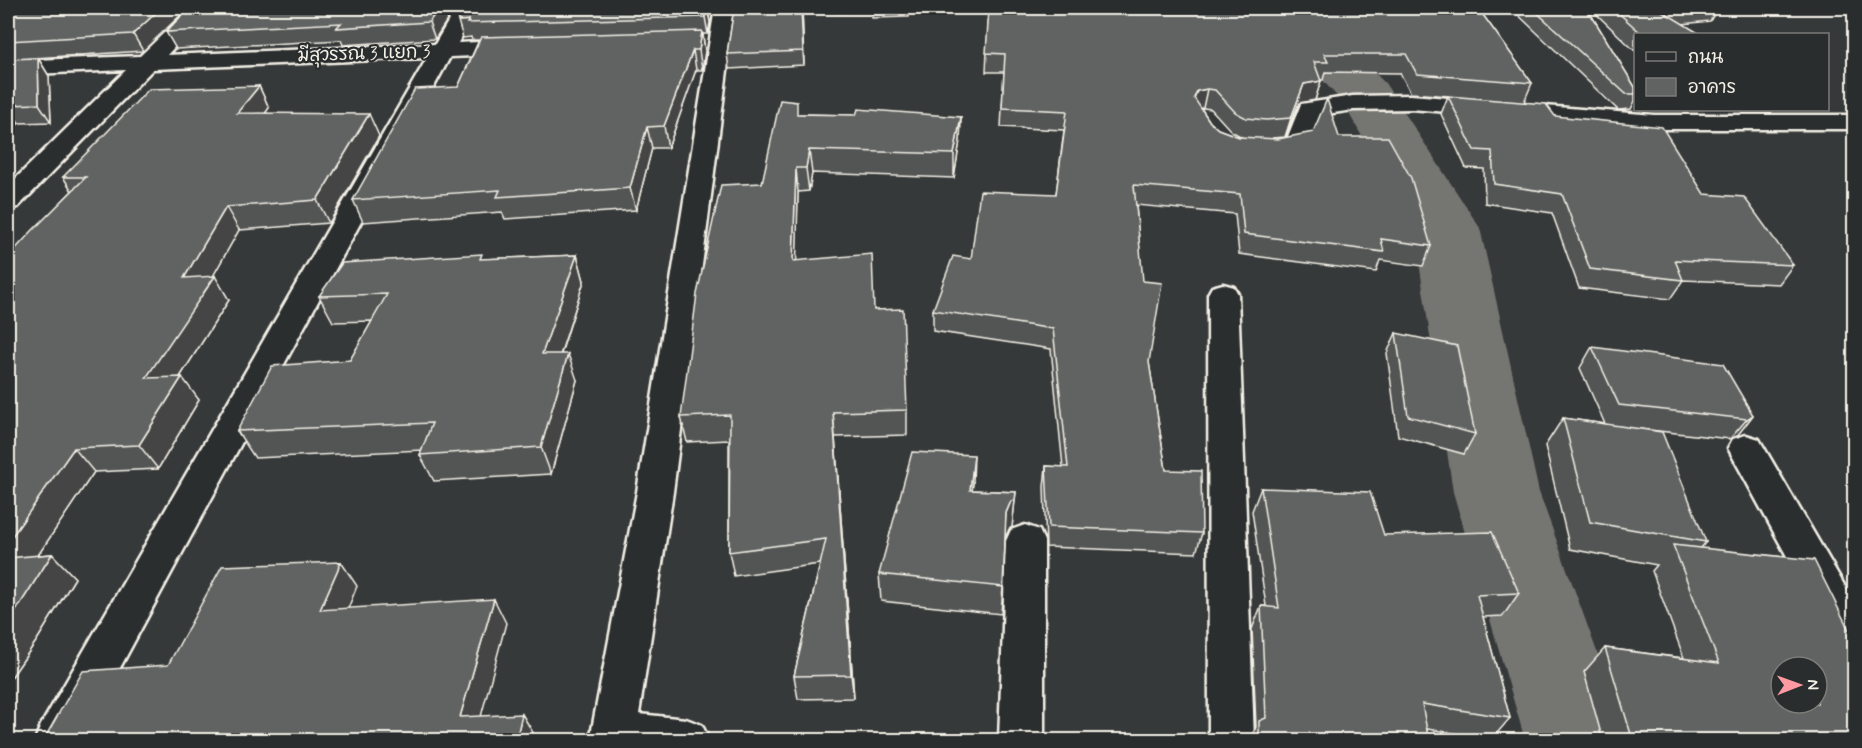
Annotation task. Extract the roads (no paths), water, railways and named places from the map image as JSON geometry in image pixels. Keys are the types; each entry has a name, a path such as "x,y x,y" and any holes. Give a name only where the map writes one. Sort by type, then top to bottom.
{"street":[{"path":"8,201 201,8"},
{"path":"57,741 466,8"},
{"path":"686,741 612,736 655,492 709,42 726,8"},
{"name":"มีสุวรรณ 3 แยก 3","path":"8,68 547,47"},
{"path":"1240,148 1292,147 1300,141 1310,109 1353,103 1411,102 1654,122 1854,122"},
{"path":"1223,294 1232,741"},
{"path":"1746,448 1854,639"},
{"path":"1022,741 1025,541"}],"waterway":[{"path":"1282,8 1366,95 1447,228 1496,492 1577,740"}]}
